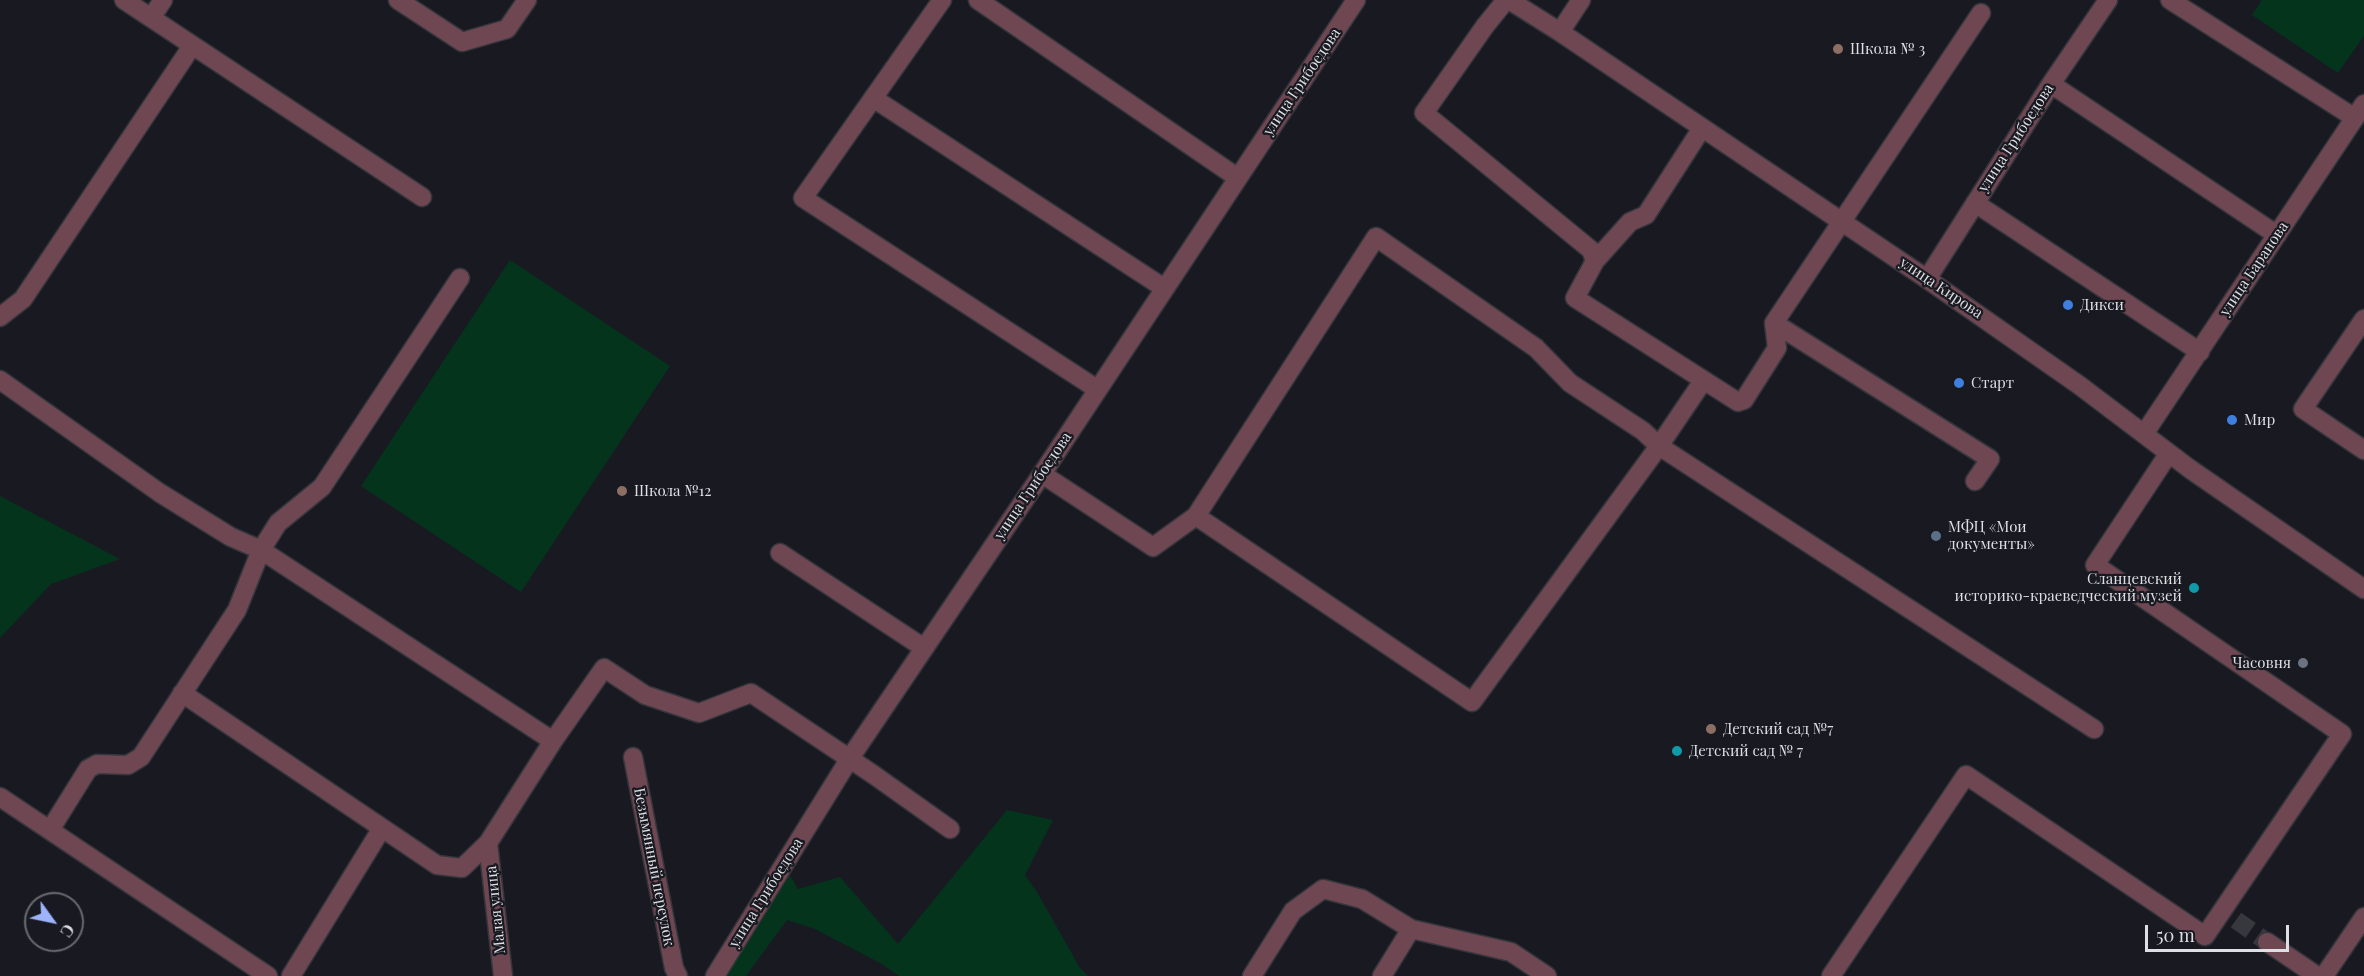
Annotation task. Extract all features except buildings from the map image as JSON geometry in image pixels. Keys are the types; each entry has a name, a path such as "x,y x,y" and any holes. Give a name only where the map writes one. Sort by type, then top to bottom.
{"street":[{"path":"124,0 422,197"},
{"path":"151,18 163,0"},
{"path":"398,0 462,42 507,29 527,0"},
{"path":"942,0 803,198 1097,389"},
{"path":"978,0 1238,178"},
{"name":"улица Грибоедова","path":"715,976 850,758 1042,474 1356,0"},
{"path":"1507,0 1485,26 1424,113 1591,249 1595,261"},
{"name":"улица Кирова","path":"1507,0 1560,32 1927,279 2079,384 2169,453 2364,589"},
{"path":"1560,32 1581,0"},
{"name":"улица Грибоедова","path":"1927,279 2051,84 2108,0"},
{"path":"2170,0 2359,111"},
{"path":"1702,128 1646,215 1630,222 1595,261 1575,298 1738,402 1744,400 1777,348 1773,323 1981,13"},
{"path":"0,317 23,299 192,46"},
{"path":"2051,84 2277,235"},
{"path":"873,98 1164,288"},
{"name":"улица Баранова","path":"2144,434 2359,111"},
{"path":"1976,203 2200,352"},
{"path":"1042,474 1153,547 1196,516 1376,237 1536,348 1570,383 1643,431 1659,446 2094,729"},
{"path":"50,830 88,769 97,764 128,765 141,757 237,610 261,550 278,523 322,487 460,278"},
{"path":"2364,319 2303,409 2364,450"},
{"path":"1773,323 1990,459 1975,481"},
{"path":"0,380 160,493 231,537 261,550 553,741"},
{"path":"1196,516 1472,702 1659,446 1703,381"},
{"path":"1831,976 1966,775 2205,936 2229,915 2343,734 2095,565 2135,496 2169,453"},
{"path":"780,553 924,648"},
{"path":"182,693 437,865 462,868 488,843 553,741 604,668 645,695 699,713 751,693 850,758 950,829"},
{"name":"Безымянный переулок","path":"633,758 674,968 678,976"},
{"path":"0,797 268,976"},
{"path":"291,976 382,828"},
{"name":"Малая улица","path":"488,843 503,976"},
{"path":"1252,976 1293,911 1323,889 1362,899 1411,929 1511,952 1547,976"},
{"path":"2324,976 2364,917"},
{"path":"1382,976 1411,929"},
{"path":"2267,942 2318,976"}],"green space":[{"path":"2262,0 2364,0 2364,36 2338,73 2252,15"},
{"path":"510,260 670,366 521,592 361,486"},
{"path":"0,496 120,559 51,584 0,638"},
{"path":"1007,810 1053,820 1025,875 1080,968 1088,976 899,976 880,963 815,929 787,920 746,976 726,976 790,875 798,889 840,877 898,944"}],"tunnel":[{"path":"2236,920 2267,942"}],"place":[{"name":"Школа № 3","path":"1838,49"},
{"name":"Дикси","path":"2068,305"},
{"name":"Старт","path":"1959,383"},
{"name":"Мир","path":"2232,420"},
{"name":"Школа №12","path":"622,491"},
{"name":"МФЦ «Мои документы»","path":"1936,536"},
{"name":"Сланцевский историко-краеведческий музей","path":"2194,588"},
{"name":"Часовня","path":"2303,663"},
{"name":"Детский сад №7","path":"1711,729"},
{"name":"Детский сад № 7","path":"1677,751"}]}
